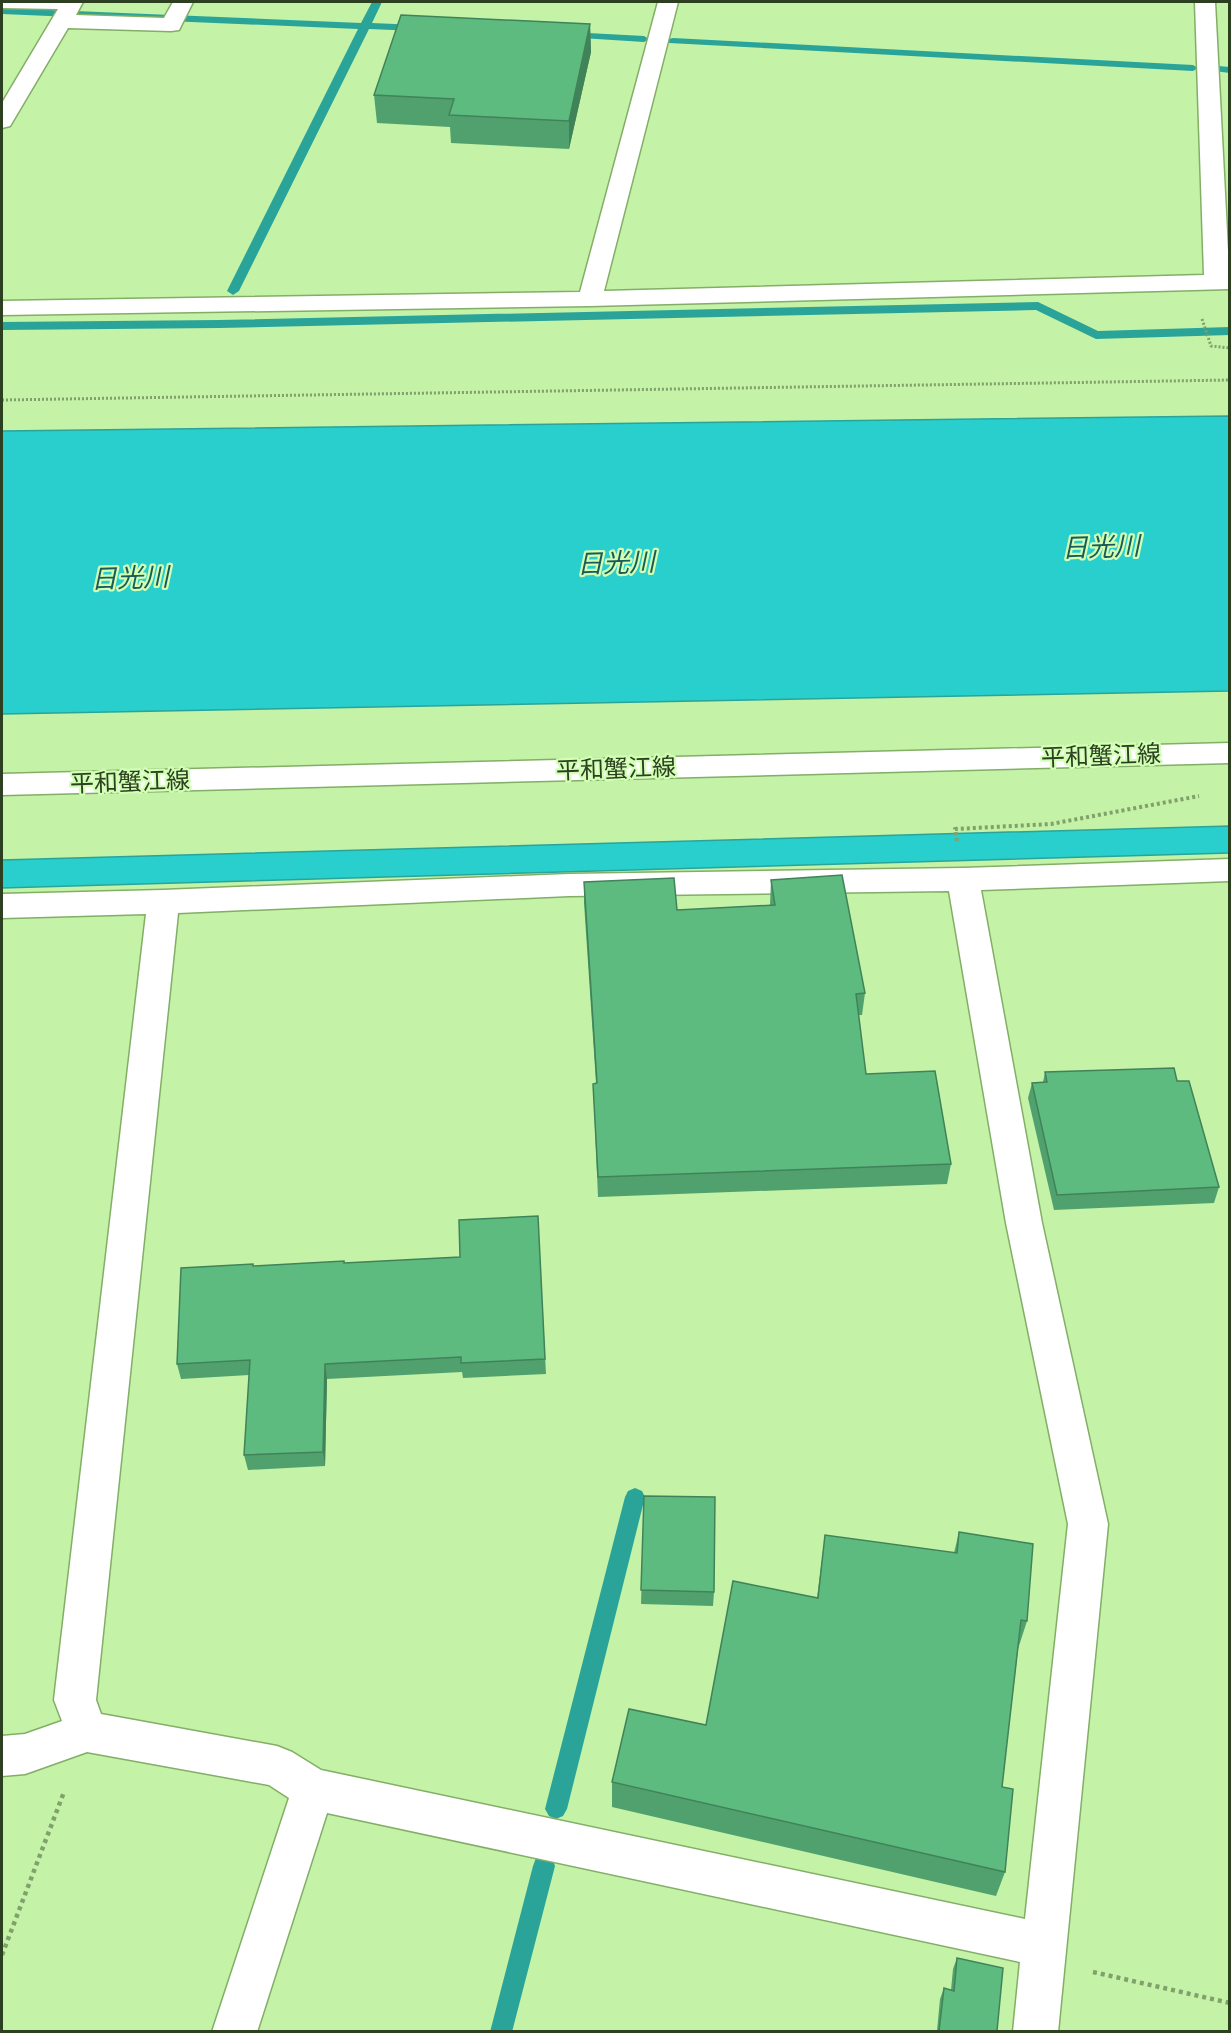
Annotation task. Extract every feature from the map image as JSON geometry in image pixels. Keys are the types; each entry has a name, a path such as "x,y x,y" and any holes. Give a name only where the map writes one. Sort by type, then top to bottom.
{"street":[{"path":"2,2 69,9 177,13"},
{"path":"590,299 668,2"},
{"path":"2,308 590,299 1223,282 1205,2"},
{"path":"2,121 69,9"},
{"name":"平和蟹江線","path":"2,785 1230,753"},
{"path":"2,906 163,902 569,885 963,879 1230,870"},
{"path":"963,879 1024,1222 1088,1524 1035,2031"},
{"path":"87,1732 75,1700 163,902"},
{"path":"2,1756 25,1754 87,1732 277,1766 313,1789 1043,1953"},
{"path":"234,2031 313,1789"}],"path":[{"path":"1203,323 1211,346 1230,348"},
{"path":"2,400 1230,380"},
{"path":"955,829 1051,824 1207,795"},
{"path":"2,1955 87,1732"},
{"path":"1043,1953 1230,2003"}],"water":[{"name":"日光川","path":"1229,416 1229,691 2,714 2,431"},
{"path":"1230,826 1229,853 2,888 2,860"}],"building":[{"path":"401,15 590,24 569,121 449,115 454,99 374,95"},
{"path":"842,875 865,993 856,994 866,1074 935,1071 951,1164 598,1177 593,1084 597,1083 584,882 674,878 677,910 775,905 771,880"},
{"path":"1174,1068 1177,1081 1189,1081 1219,1187 1057,1195 1032,1083 1047,1082 1045,1072"},
{"path":"538,1216 545,1359 461,1363 461,1357 325,1364 323,1452 244,1455 250,1360 177,1364 181,1268 460,1257 459,1220"},
{"path":"644,1496 715,1497 714,1592 641,1590"},
{"path":"959,1532 1033,1544 1027,1621 1021,1620 1002,1787 1013,1789 1005,1872 612,1782 629,1709 706,1725 733,1581 818,1598 825,1535 957,1553"},
{"path":"957,1958 1003,1968 997,2031 939,2031 944,1988 954,1991"}],"waterway":[{"path":"365,26 377,2"},
{"path":"2,11 365,26"},
{"path":"233,291 365,26"},
{"path":"365,26 417,28"},
{"path":"569,35 644,39"},
{"path":"673,41 1193,68"},
{"path":"1218,69 1230,70"},
{"path":"2,326 219,324 1038,306 1096,335 1230,331"},
{"path":"556,1809 635,1497"},
{"path":"501,2032 544,1866"}]}
